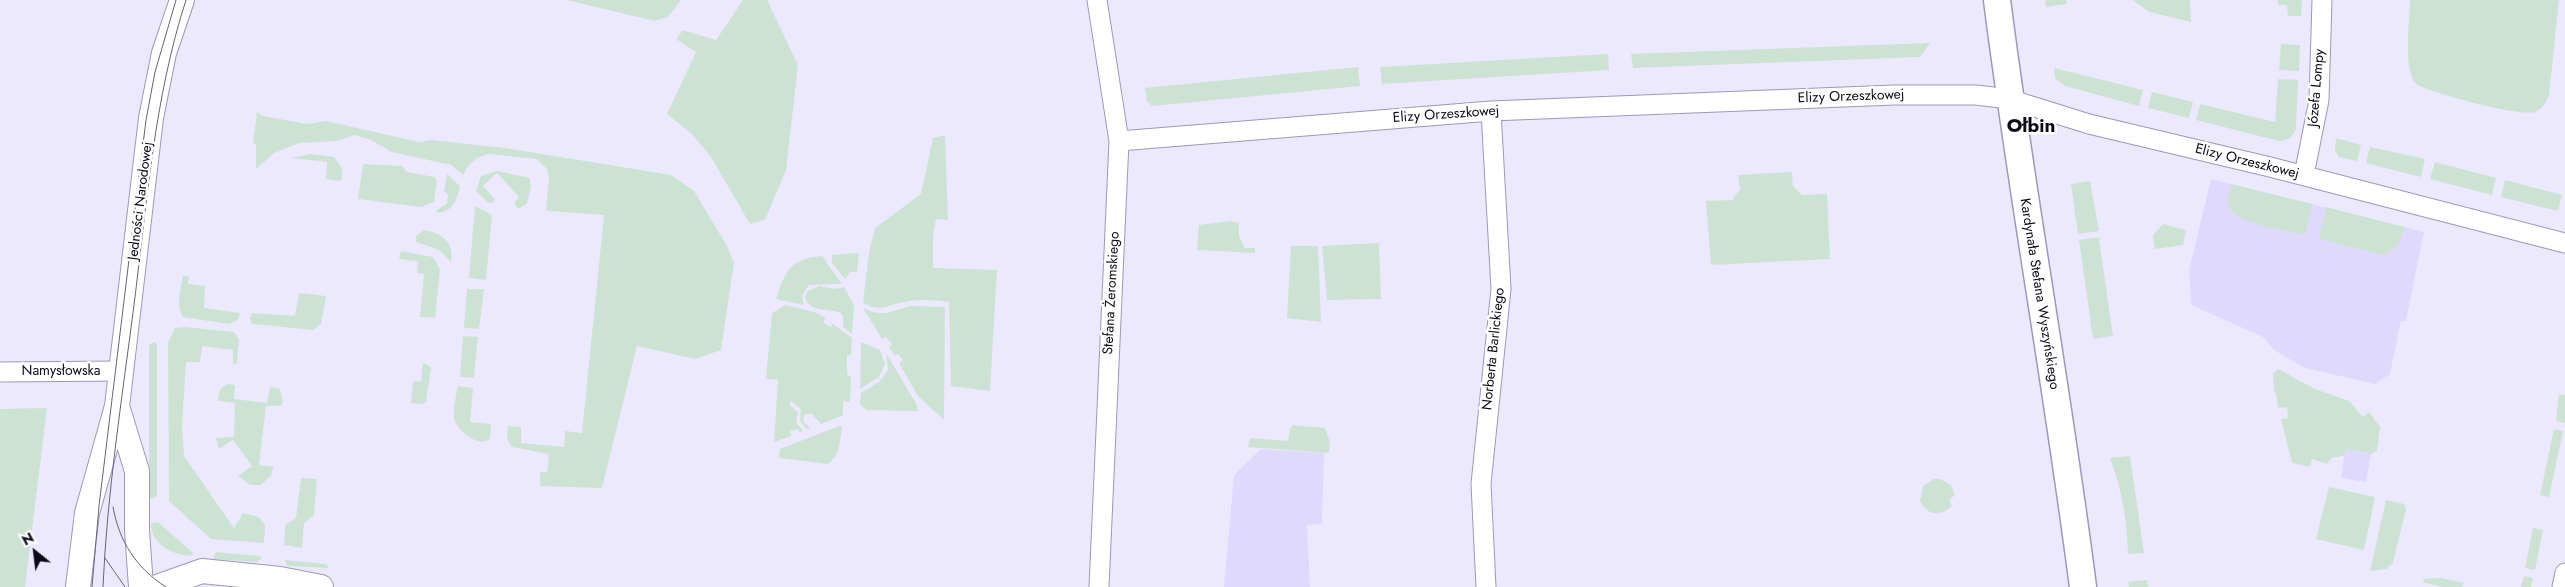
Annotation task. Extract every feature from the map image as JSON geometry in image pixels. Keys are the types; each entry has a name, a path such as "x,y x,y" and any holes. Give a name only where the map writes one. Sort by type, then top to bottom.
{"main road":[{"name":"Kardynała Stefana Wyszyńskiego","path":"1997,0 2009,98 2083,587"}],"street":[{"name":"Jedności Narodowej","path":"78,587 87,513 117,406 151,118 164,54 182,0"},
{"name":"Stefana Żeromskiego","path":"1097,0 1119,141 1099,587"},
{"name":"Józefa Lompy","path":"2304,176 2319,100 2322,0"},
{"name":"Elizy Orzeszkowej","path":"1119,141 1491,111 1894,95 1976,95 2009,98 2089,124 2304,176 2565,243"},
{"name":"Norberta Barlickiego","path":"1486,587 1480,484 1501,289 1491,111"},
{"name":"Namysłowska","path":"0,372 121,372"},
{"name":"Jedności Narodowej","path":"117,406 137,471 137,530 141,587"},
{"path":"157,587 202,571 280,579 321,587"},
{"path":"2562,587 2565,573"}],"shaded area":[{"path":"2211,179 2424,232 2406,321 2401,321 2390,374 2375,384 2305,368 2274,350 2263,337 2191,305 2189,270"},
{"path":"1261,449 1324,453 1322,524 1307,525 1310,587 1224,587 1234,475"},
{"path":"2345,449 2371,454 2366,482 2341,478"}],"green space":[{"path":"566,0 681,0 668,17 655,21"},
{"path":"743,0 767,0 798,65 786,170 765,220 750,224 711,157 692,134 667,114 696,52 676,39 683,30 716,40"},
{"path":"2045,0 2066,0 2067,4 2046,7"},
{"path":"2133,0 2190,0 2191,22 2149,12"},
{"path":"2278,0 2302,0 2301,16 2288,16 2287,5 2278,5"},
{"path":"2410,0 2559,0 2549,96 2543,107 2529,113 2497,108 2441,94 2417,85 2412,78 2408,57"},
{"path":"1930,43 1920,57 1633,68 1631,54"},
{"path":"2281,44 2300,45 2299,71 2279,70"},
{"path":"1608,54 1609,70 1382,84 1380,67"},
{"path":"1358,67 1360,86 1152,106 1147,101 1145,88"},
{"path":"2054,68 2143,90 2139,106 2065,86 2055,78"},
{"path":"2278,79 2298,80 2296,128 2294,134 2285,140 2279,141 2196,120 2200,104 2275,122"},
{"path":"2152,92 2193,102 2189,118 2148,108"},
{"path":"257,112 263,116 307,124 326,121 419,142 431,140 505,148 671,175 694,191 727,246 734,263 721,350 695,359 637,346 602,488 540,486 540,472 547,472 549,454 512,447 507,439 508,426 521,427 521,443 564,447 565,431 582,433 604,215 548,211 546,209 549,178 547,169 537,159 488,154 477,158 468,166 463,175 451,165 392,152 371,140 355,135 336,141 299,143 274,153 256,169 256,145 253,143"},
{"path":"945,135 948,220 936,219 933,236 933,268 997,270 990,391 951,386 949,302 916,300 880,308 863,303 869,252 875,228 921,194 933,138"},
{"path":"2336,138 2361,145 2357,161 2339,157 2335,150"},
{"path":"2370,147 2425,159 2421,177 2366,163"},
{"path":"311,154 334,157 342,168 341,181 326,179 327,162 291,158"},
{"path":"2435,162 2496,178 2492,195 2430,179"},
{"path":"363,164 402,166 407,172 434,177 437,181 434,202 421,207 358,199"},
{"path":"497,171 530,178 531,187 527,204 518,209 514,203 519,197 497,173 483,186 495,199 492,203 488,203 476,191 481,176"},
{"path":"1792,172 1793,186 1802,195 1827,194 1830,259 1711,265 1706,201 1732,200 1740,189 1738,175"},
{"path":"447,174 460,186 454,204 448,210 438,213 436,211 447,203 448,195 444,191"},
{"path":"2505,180 2562,195 2558,211 2501,197"},
{"path":"2090,181 2099,231 2078,234 2071,184"},
{"path":"2231,184 2312,204 2305,235 2263,226 2241,218 2229,207 2228,195"},
{"path":"475,206 492,215 486,280 469,278"},
{"path":"2326,207 2404,227 2400,241 2392,251 2383,255 2319,239"},
{"path":"1231,221 1239,223 1239,236 1245,248 1255,248 1255,253 1197,250 1199,225"},
{"path":"2163,224 2186,230 2183,245 2155,249 2153,235"},
{"path":"424,230 436,233 449,244 452,255 451,262 439,250 416,242 416,236"},
{"path":"2100,237 2113,336 2093,339 2079,240"},
{"path":"1379,243 1381,299 1327,300 1322,246"},
{"path":"1291,246 1318,246 1321,322 1287,318"},
{"path":"401,251 433,257 440,269 435,318 420,317 424,274 417,273 418,261 399,259"},
{"path":"859,253 857,272 850,272 845,279 832,263 832,255"},
{"path":"822,256 842,284 809,285 802,295 804,305 776,299 783,280 796,263"},
{"path":"183,276 189,276 188,284 205,286 204,308 240,313 238,320 229,324 183,317 179,308 179,302"},
{"path":"819,286 835,289 844,287 854,305 852,334 843,327 843,316 841,313 815,308 807,302 805,297 808,291"},
{"path":"467,289 484,289 479,329 464,328"},
{"path":"299,293 326,296 321,324 313,330 252,324 250,318 252,313 295,316"},
{"path":"786,305 814,312 826,318 823,322 830,327 833,324 852,338 851,355 847,355 847,374 851,378 850,402 843,401 843,415 821,424 812,414 805,414 803,421 810,428 807,429 800,421 801,409 791,401 789,404 798,413 796,422 803,431 800,432 798,429 790,431 791,436 774,442 778,380 766,379 772,313"},
{"path":"910,306 945,307 944,420 918,396 899,363 903,360 898,354 895,356 889,347 892,344 886,337 882,339 863,308 875,313 881,313"},
{"path":"185,327 234,332 239,339 237,363 233,365 233,350 202,346 200,362 186,362 182,427 184,456 234,528 243,513 259,517 265,525 264,543 211,539 169,501 168,343 175,328"},
{"path":"463,336 478,337 474,378 460,377"},
{"path":"155,342 157,345 157,496 152,499 149,497 149,345"},
{"path":"861,342 880,350 885,364 879,377 860,389"},
{"path":"886,353 917,405 918,411 866,410 860,404 861,393 879,382 888,370"},
{"path":"423,363 431,367 426,402 423,404 411,403 413,381 421,382"},
{"path":"2278,369 2315,389 2349,401 2363,417 2369,412 2380,427 2377,451 2371,454 2346,449 2344,456 2331,458 2327,464 2312,459 2310,467 2292,463 2281,419 2288,418 2287,407 2278,408 2276,393 2274,393 2273,374"},
{"path":"229,384 235,385 234,399 267,403 270,387 280,389 283,401 281,406 266,406 259,465 274,467 270,477 260,485 250,485 238,476 252,466 233,440 219,449 216,438 234,437 235,403 218,401 220,390"},
{"path":"458,386 473,388 470,422 491,424 490,439 480,441 474,439 459,428 454,418"},
{"path":"2559,394 2565,395 2565,423 2556,421"},
{"path":"47,408 25,587 0,587 0,409"},
{"path":"1293,425 1325,428 1330,442 1329,453 1248,447 1250,438 1288,441 1290,428"},
{"path":"842,426 839,447 835,457 828,464 779,458 780,449"},
{"path":"2554,429 2563,431 2549,497 2540,495"},
{"path":"2130,456 2144,553 2128,554 2123,505 2110,458"},
{"path":"301,478 317,479 314,515 304,523 302,548 284,545 285,525 296,518"},
{"path":"1934,479 1940,479 1951,485 1955,495 1949,500 1952,506 1948,510 1939,513 1930,512 1920,501 1923,486"},
{"path":"2329,487 2375,497 2364,550 2316,539"},
{"path":"2386,500 2404,504 2406,509 2393,563 2386,569 2370,571"},
{"path":"158,522 193,553 191,556 177,554 159,543 152,531 151,523"},
{"path":"2533,528 2543,530 2535,570 2525,568"},
{"path":"216,552 260,556 262,558 257,562 213,559"},
{"path":"285,560 326,564 329,568 287,566"},
{"path":"2524,576 2533,578 2531,587 2521,587"},
{"path":"2442,578 2464,583 2462,587 2442,587 2423,582 2424,579"},
{"path":"2147,580 2148,587 2129,587 2128,582"}],"tram line":[{"path":"92,587 99,506 146,120 155,72 176,0"},
{"path":"103,587 111,481 153,151 166,75 186,0"},
{"path":"113,507 124,542 130,553 155,580 166,587"},
{"path":"105,558 125,587"}],"district":[{"name":"Ołbin","path":"2031,127"}]}
